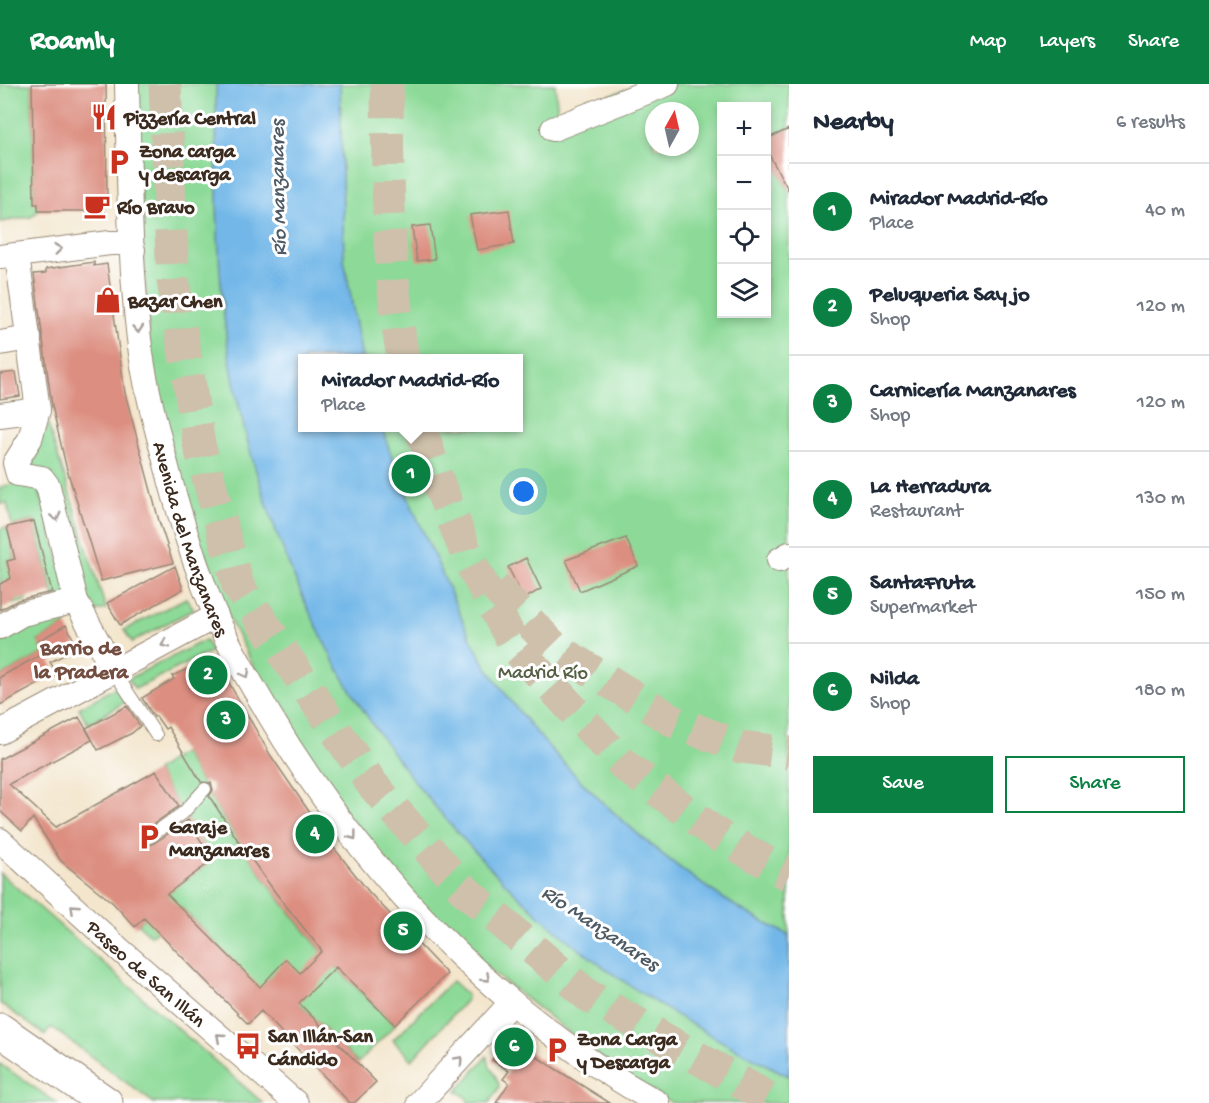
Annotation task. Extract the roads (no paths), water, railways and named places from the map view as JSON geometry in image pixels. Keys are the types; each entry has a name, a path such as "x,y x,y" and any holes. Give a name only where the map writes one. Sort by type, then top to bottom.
{"street":[{"name":"Avenida del Manzanares","path":"127,84 139,340 156,426 179,512 216,616 254,688 303,771 370,859 430,927 512,1002 581,1053 658,1103"},
{"path":"553,129 666,84"},
{"path":"113,670 76,601 48,486 42,478 18,474 15,463 30,439 38,410 29,338 9,256 110,243 123,243 133,250"},
{"path":"0,343 29,338"},
{"path":"0,415 38,410"},
{"path":"0,482 26,476"},
{"path":"0,627 22,614 76,601"},
{"path":"0,732 216,616"},
{"name":"Paseo de San Illán","path":"0,840 118,949 296,1103"},
{"path":"419,1103 512,1002"},
{"path":"0,1030 106,1103"}],"lane":[{"path":"113,670 156,735"},
{"path":"149,837 183,813 205,789"}],"water":[{"name":"Río Manzanares","path":"216,84 340,84 344,259 361,354 298,354 298,432 383,432 408,498 468,632 488,669 516,707 548,746 584,784 663,855 747,913 789,935 789,1076 743,1053 652,1000 569,941 528,905 449,823 412,778 349,688 325,644 292,572 277,535 252,458 227,341 220,277"}],"tunnel":[{"path":"165,84 173,280 199,444 238,586 372,784 463,889 587,995 777,1103"},
{"path":"387,84 391,256 402,354"},
{"path":"422,432 437,479 469,560 516,648 625,766 718,835 789,875"},
{"path":"495,587 556,649 675,722 741,747 789,753"}],"place":[{"name":"Pizzería Central","path":"104,117"},
{"name":"Zona carga y descarga","path":"119,162"},
{"name":"Río Bravo","path":"97,206"},
{"name":"Bazar Chen","path":"108,300"},
{"name":"Mirador Madrid-Río","path":"411,474"},
{"name":"Peluqueria Say jo","path":"208,675"},
{"name":"Carnicería Manzanares","path":"226,720"},
{"name":"La Herradura","path":"315,834"},
{"name":"Garaje Manzanares","path":"149,837"},
{"name":"SantaFruta","path":"403,931"},
{"name":"San Illán-San Cándido","path":"248,1046"},
{"name":"Nilda","path":"514,1047"},
{"name":"Zona Carga y Descarga","path":"557,1050"}],"district":[{"name":"Barrio de la Pradera","path":"81,659"}],"park label":[{"name":"Madrid Río","path":"543,671"}]}
